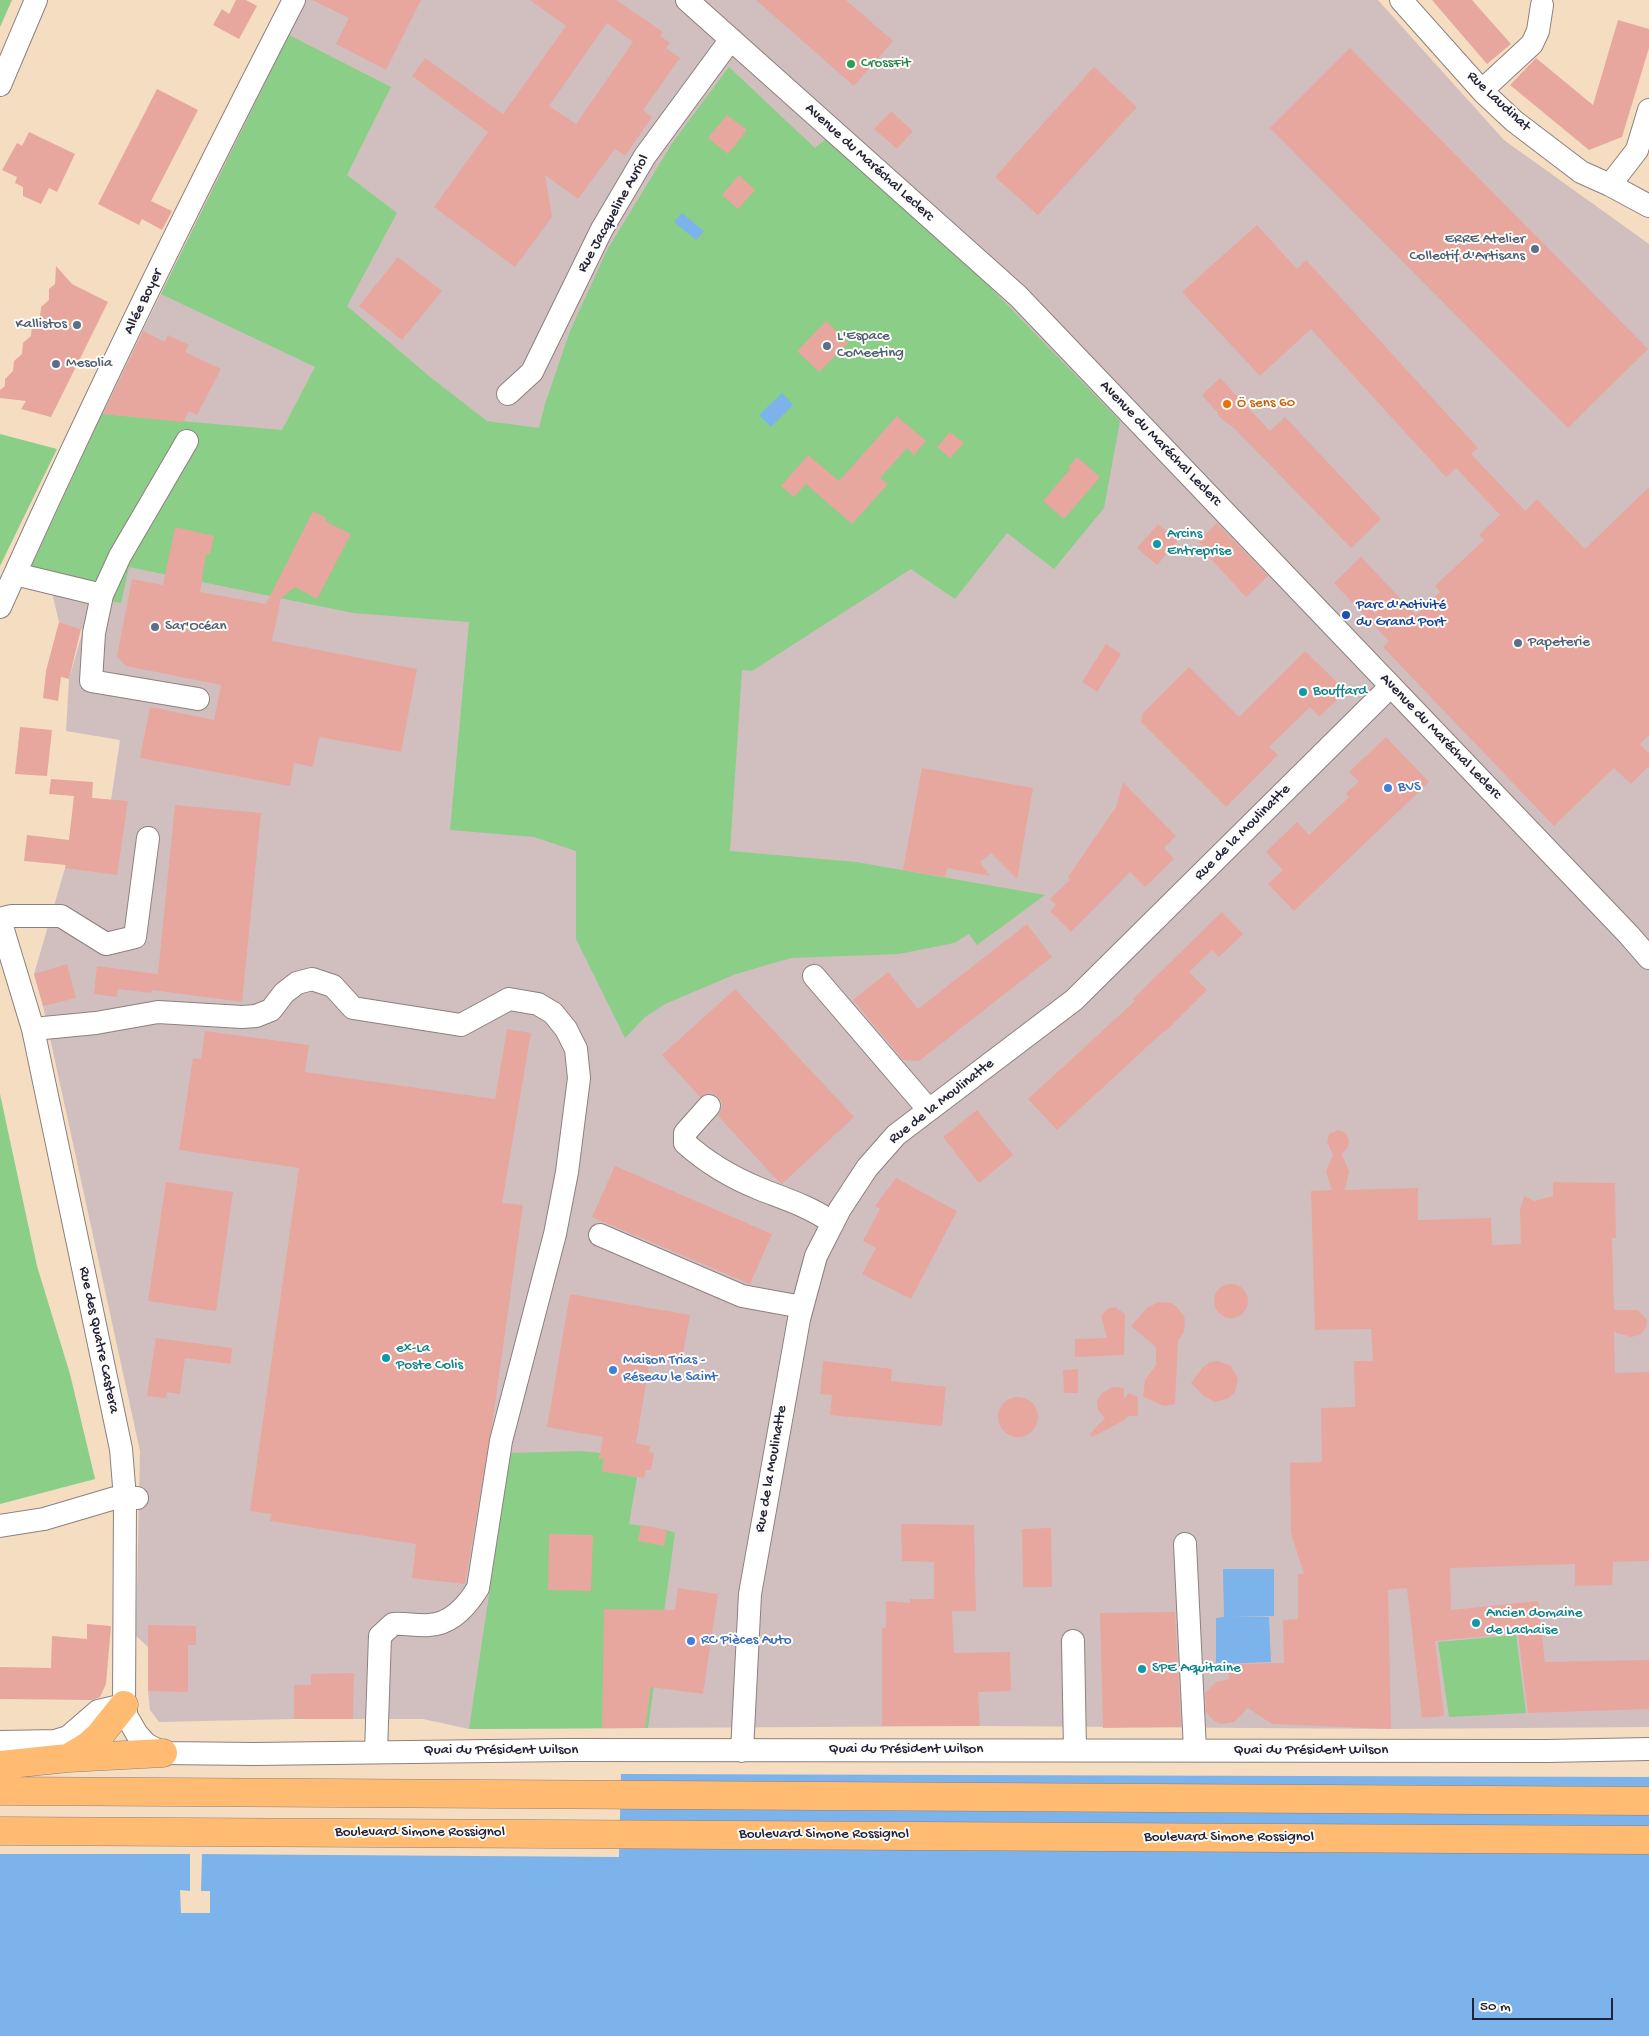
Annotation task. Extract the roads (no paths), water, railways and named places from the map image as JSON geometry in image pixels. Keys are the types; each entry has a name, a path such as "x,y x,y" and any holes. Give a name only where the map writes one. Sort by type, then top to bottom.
{"main road":[{"path":"68,1758 88,1746 100,1735 124,1705"},
{"path":"0,1765 68,1758 163,1753"},
{"path":"0,1792 1649,1802"},
{"name":"Boulevard Simone Rossignol","path":"0,1831 1649,1840"}],"street":[{"path":"0,85 36,0"},
{"name":"Allée Boyer","path":"0,607 95,402 240,103 294,0"},
{"name":"Avenue du Maréchal Leclerc","path":"687,0 1018,296 1630,935 1649,958"},
{"name":"Rue Laudinat","path":"1401,0 1484,93 1514,121 1581,172 1649,206"},
{"name":"Rue Laudinat","path":"1418,0 1491,82 1521,110 1588,160 1638,213 1649,221"},
{"path":"1491,82 1532,44 1538,31 1542,5"},
{"name":"Rue Jacqueline Auriol","path":"508,394 532,372 602,229 645,156 731,39"},
{"path":"1610,185 1637,150 1649,110"},
{"path":"187,441 120,556 102,595 94,633 91,681 198,699"},
{"path":"15,574 102,595"},
{"name":"Rue de la Moulinatte","path":"742,1751 750,1594 802,1307 816,1256 833,1223 867,1168 896,1135 1074,1000 1391,686"},
{"path":"0,919 10,916 61,916 106,944 135,937 148,838"},
{"name":"Rue des Quatre Castera","path":"0,919 33,1029 131,1498 124,1705 127,1717 137,1734 146,1744 163,1753"},
{"path":"814,976 929,1110"},
{"path":"33,1029 96,1023 158,1012 242,1017 256,1016 271,1010 284,993 297,983 312,979 333,986 354,1008 461,1025 509,999 538,1004 554,1013 566,1029 576,1050 579,1078 567,1172 555,1234 501,1442 478,1588 467,1607 450,1619 431,1626 393,1624 380,1636 376,1751"},
{"path":"709,1106 685,1133 685,1143 701,1158 757,1188 820,1213 833,1223"},
{"path":"600,1236 742,1296 802,1307"},
{"path":"0,1526 44,1519 115,1498 131,1498"},
{"path":"1185,1544 1195,1750"},
{"path":"1073,1642 1075,1750"},
{"path":"0,1742 23,1743 68,1737 98,1711 124,1705"},
{"name":"Quai du Président Wilson","path":"163,1753 254,1754 376,1751 1546,1751 1649,1749"}],"water":[{"path":"682,213 704,231 696,240 674,222"},
{"path":"782,393 793,405 771,427 759,415"},
{"path":"1223,1569 1274,1569 1274,1616 1232,1617 1269,1617 1271,1662 1216,1664 1216,1618 1224,1617"},
{"path":"621,1774 1649,1777 1649,2036 0,2036 0,1854 619,1857"}],"place":[{"name":"CrossFit","path":"851,64"},
{"name":"ERRE Atelier Collectif d'Artisans","path":"1535,249"},
{"name":"Kallistos","path":"77,325"},
{"name":"L'Espace CoMeeting","path":"827,346"},
{"name":"Mesolia","path":"56,364"},
{"name":"Ö sens 60","path":"1227,404"},
{"name":"Arcins Entreprise","path":"1157,544"},
{"name":"Parc d'Activité du Grand Port","path":"1346,615"},
{"name":"Sar'Océan","path":"155,627"},
{"name":"Papeterie","path":"1518,643"},
{"name":"Bouffard","path":"1303,692"},
{"name":"BVS","path":"1388,788"},
{"name":"ex-La Poste Colis","path":"386,1358"},
{"name":"Maison Trias - Réseau le Saint","path":"613,1370"},
{"name":"Ancien domaine de Lachaise","path":"1476,1623"},
{"name":"RC Pièces Auto","path":"691,1641"},
{"name":"SPE Aquitaine","path":"1142,1669"}]}
